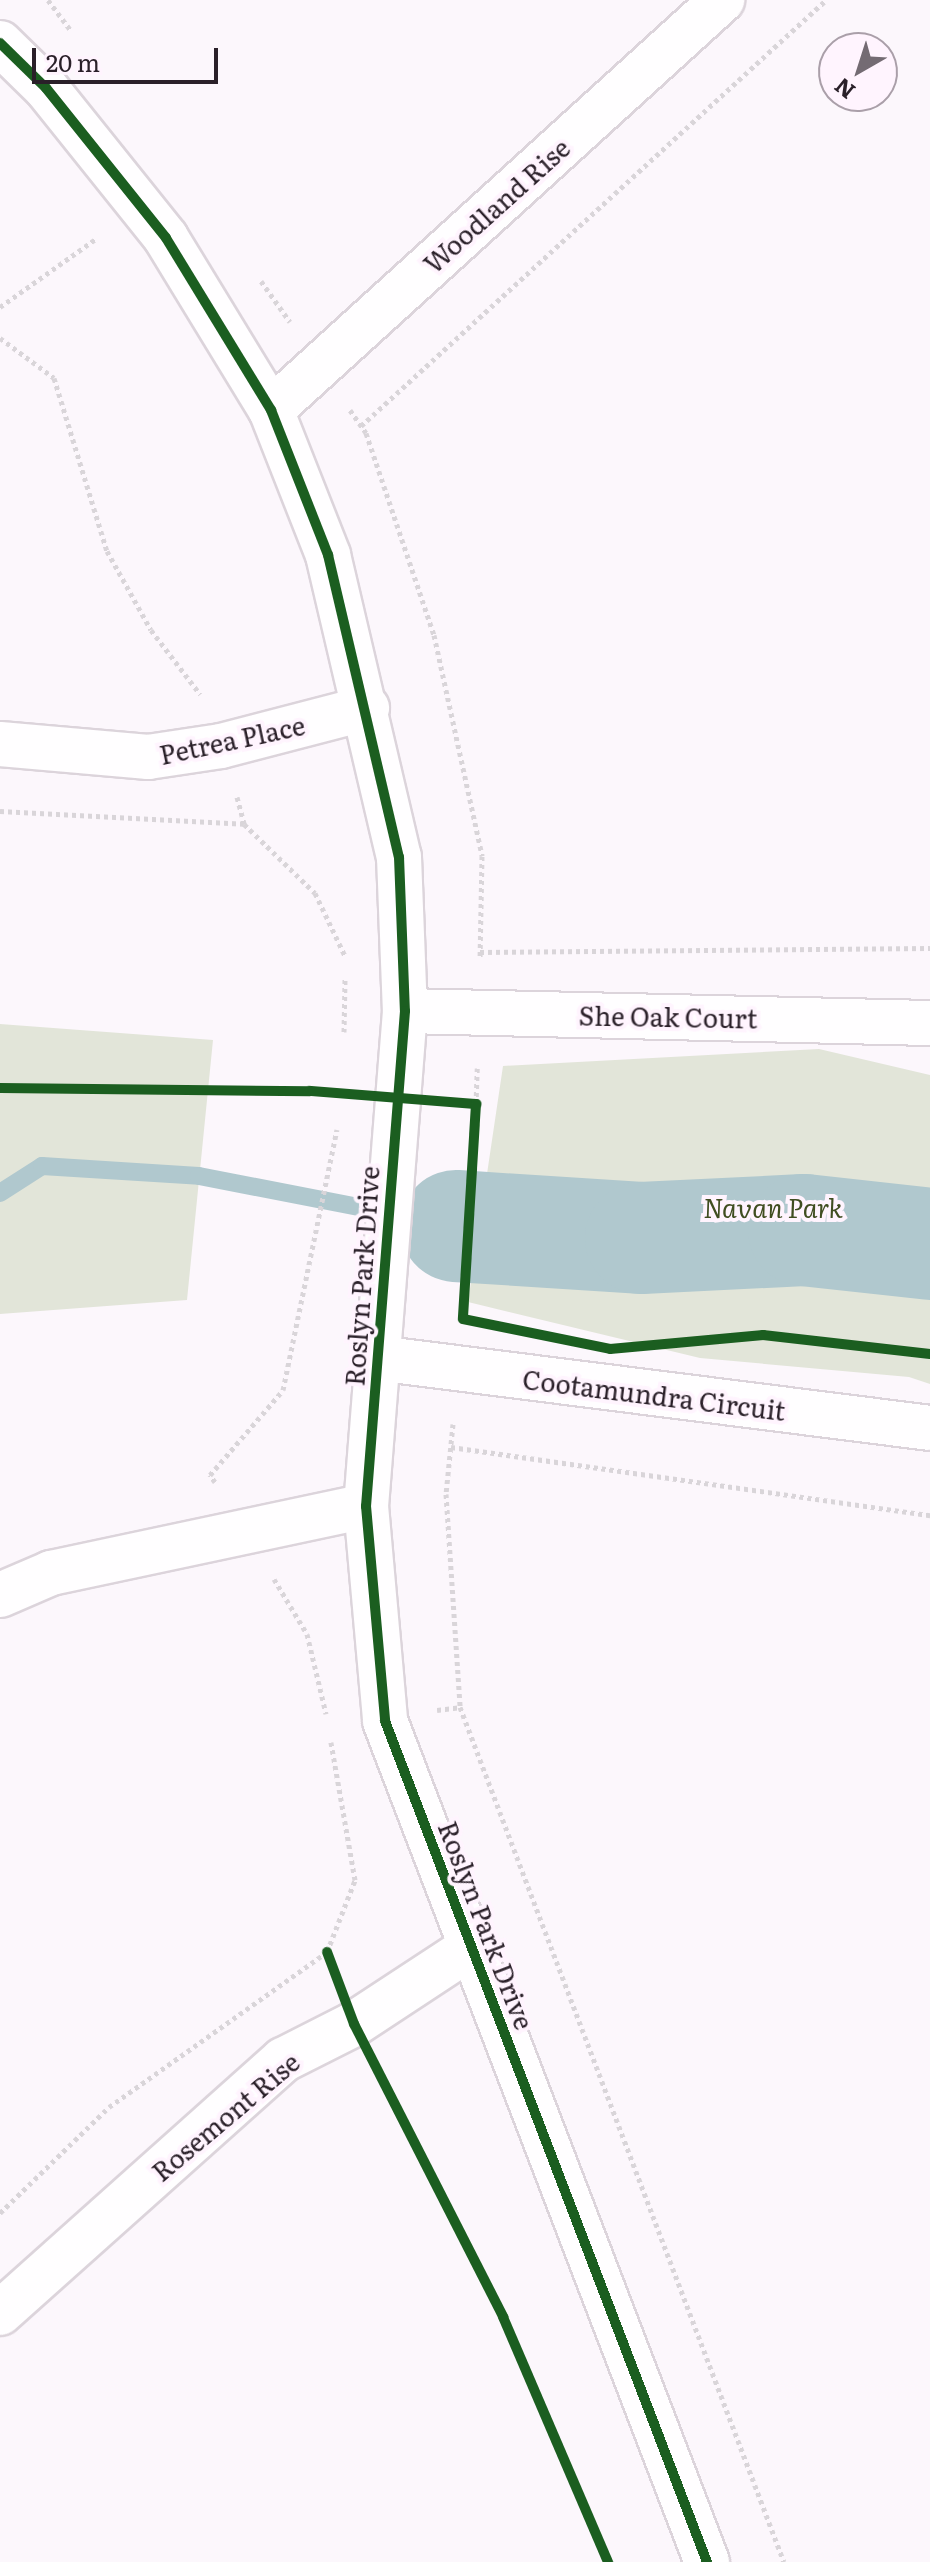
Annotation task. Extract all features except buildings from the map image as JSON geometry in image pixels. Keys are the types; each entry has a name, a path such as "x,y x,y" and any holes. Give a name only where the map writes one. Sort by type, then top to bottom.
{"street":[{"name":"Woodland Rise","path":"271,410 722,0"},
{"name":"Roslyn Park Drive","path":"0,43 46,88 166,238 271,410 328,555 367,708 399,857 405,1011 390,1168 366,1506 385,1714 707,2562"},
{"name":"Petrea Place","path":"0,744 148,757 221,746 367,708"},
{"name":"She Oak Court","path":"405,1011 930,1023"},
{"name":"Cootamundra Circuit","path":"377,1358 930,1428"},
{"path":"0,1595 51,1573 366,1506"},
{"name":"Rosemont Rise","path":"0,2313 283,2060 354,2024 471,1947"}],"path":[{"path":"361,426 826,0"},
{"path":"0,307 141,206"},
{"path":"0,811 244,824"},
{"path":"480,952 930,948"},
{"path":"396,1096 476,1104 475,1118"},
{"path":"316,1241 332,1159"},
{"path":"458,1369 446,1494 460,1707 784,2562"},
{"path":"451,1447 930,1515"},
{"path":"327,1719 460,1707"},
{"path":"0,2213 109,2107 327,1952 355,1880 329,1733"},
{"path":"327,1952 354,2024"}],"green space":[{"path":"0,1024 213,1040 187,1300 0,1314"},
{"name":"Navan Park","path":"819,1049 930,1075 930,1384 909,1377 700,1358 468,1302 503,1066"}],"waterway":[{"path":"0,1193 42,1166 199,1176 456,1226"},
{"path":"456,1226 641,1238 804,1230 930,1244"}],"cycle path":[{"path":"0,43 46,88 166,238 271,410 328,555 399,857 405,1011 366,1506 385,1721 707,2562"},
{"path":"0,1088 310,1091 476,1104 463,1319 610,1349 763,1335 930,1354"},
{"path":"327,1952 354,2024 503,2317 608,2562"}]}
